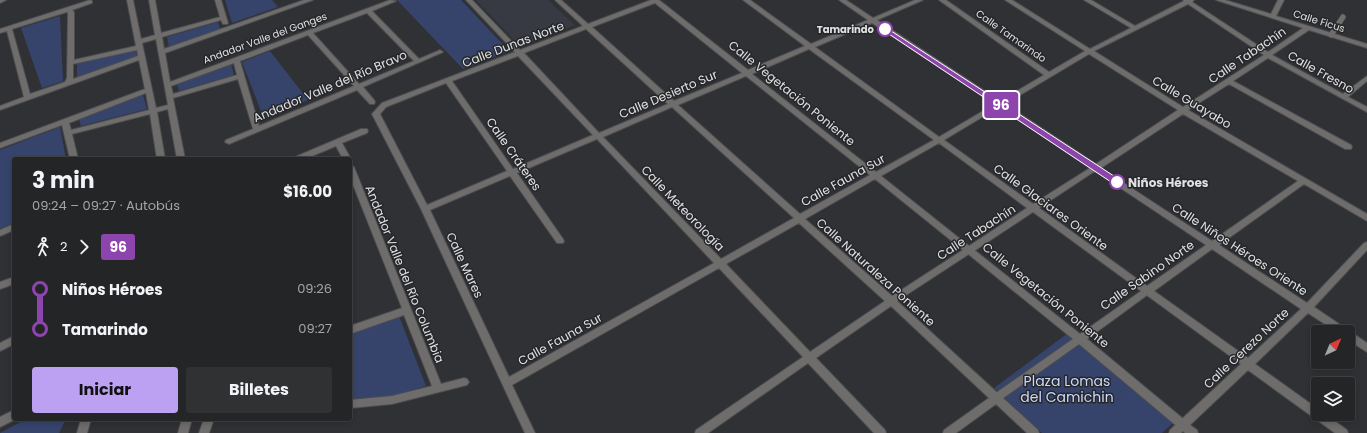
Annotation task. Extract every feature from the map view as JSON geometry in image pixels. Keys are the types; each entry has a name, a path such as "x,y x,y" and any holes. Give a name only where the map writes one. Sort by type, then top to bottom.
{"street":[{"path":"130,0 154,110 161,157"},
{"path":"152,0 181,157"},
{"path":"218,0 227,29"},
{"path":"283,0 289,8"},
{"path":"162,52 310,0"},
{"name":"Calle Meteorología","path":"469,0 881,433"},
{"name":"Calle Naturaleza Poniente","path":"558,0 891,301 1034,433"},
{"name":"Calle Dunas Norte","path":"379,109 384,105 655,0"},
{"name":"Calle Vegetación Poniente","path":"655,0 1080,339 1194,433"},
{"name":"Calle Glaciares Oriente","path":"746,0 1343,433"},
{"name":"Calle Niños Héroes Oriente","path":"842,0 1334,325"},
{"name":"Calle Desierto Sur","path":"425,209 746,72 920,0"},
{"name":"Calle Tamarindo","path":"942,0 1048,75"},
{"name":"Calle Guayabo","path":"1008,0 1088,52 1184,111 1367,218"},
{"path":"1087,0 1135,28"},
{"name":"Calle Fauna Sur","path":"507,383 939,140 1088,52 1188,0"},
{"name":"Calle Fresno","path":"1188,0 1268,56 1367,110"},
{"name":"Calle Ficus","path":"1222,0 1367,46"},
{"path":"1272,17 1281,0"},
{"name":"Andador Valle del Ganges","path":"168,85 393,1"},
{"path":"0,31 90,2"},
{"path":"67,10 71,12 71,63 70,78 67,83"},
{"path":"368,10 418,61"},
{"path":"71,63 223,18"},
{"path":"8,28 28,98"},
{"name":"Calle Tabachín","path":"700,433 891,301 1184,111 1308,28"},
{"path":"309,32 372,102"},
{"name":"Andador Valle del Río Bravo","path":"229,142 440,52"},
{"path":"0,108 142,57"},
{"path":"236,60 257,130"},
{"path":"170,97 240,76"},
{"path":"1343,97 1367,78"},
{"name":"Calle Cráteres","path":"448,81 560,241"},
{"path":"1229,81 1348,147"},
{"path":"0,146 149,90"},
{"path":"67,133 172,106"},
{"name":"Calle Mares","path":"379,109 376,114 425,209 530,433"},
{"path":"65,121 73,157"},
{"path":"303,157 364,131"},
{"path":"338,142 346,157"},
{"name":"Andador Valle del Río Columbia","path":"352,172 438,389"},
{"name":"Calle Sabino Norte","path":"948,433 1303,181"},
{"path":"0,232 12,228"},
{"name":"Calle Cerezo Norte","path":"1174,433 1308,308 1367,245"},
{"path":"0,286 12,281"},
{"path":"352,329 406,310"},
{"path":"1355,340 1367,348"},
{"path":"0,347 12,341"},
{"path":"352,404 392,400 464,382"},
{"path":"0,422 12,416"},
{"path":"82,433 85,421"},
{"path":"183,433 186,421"},
{"path":"204,433 207,421"}],"lane":[{"path":"1331,35 1343,17"}],"shaded area":[{"path":"476,0 548,0 575,25 520,46"}],"green space":[{"path":"225,0 272,0 278,7 232,23"},
{"path":"397,0 461,0 509,51 463,69"},
{"path":"60,16 63,81 42,88 21,28"},
{"path":"218,22 220,29 169,47 167,37"},
{"path":"136,50 137,56 77,77 77,64"},
{"path":"270,51 308,100 264,119 242,62"},
{"path":"231,64 234,75 179,91 177,84"},
{"path":"143,95 147,109 81,126 79,119"},
{"path":"60,127 66,157 12,157 12,224 0,229 0,150"},
{"path":"399,316 426,386 393,396 352,400 352,334"},
{"name":"Plaza Lomas del Camichin","path":"1068,333 1175,421 1162,433 1042,433 994,388"},
{"path":"22,421 65,421 59,433 0,433"}],"bus line":[{"name":"96","path":"885,29 1117,182"}],"place":[{"name":"Tamarindo","path":"885,29"},
{"name":"Niños Héroes","path":"1117,182"}]}
